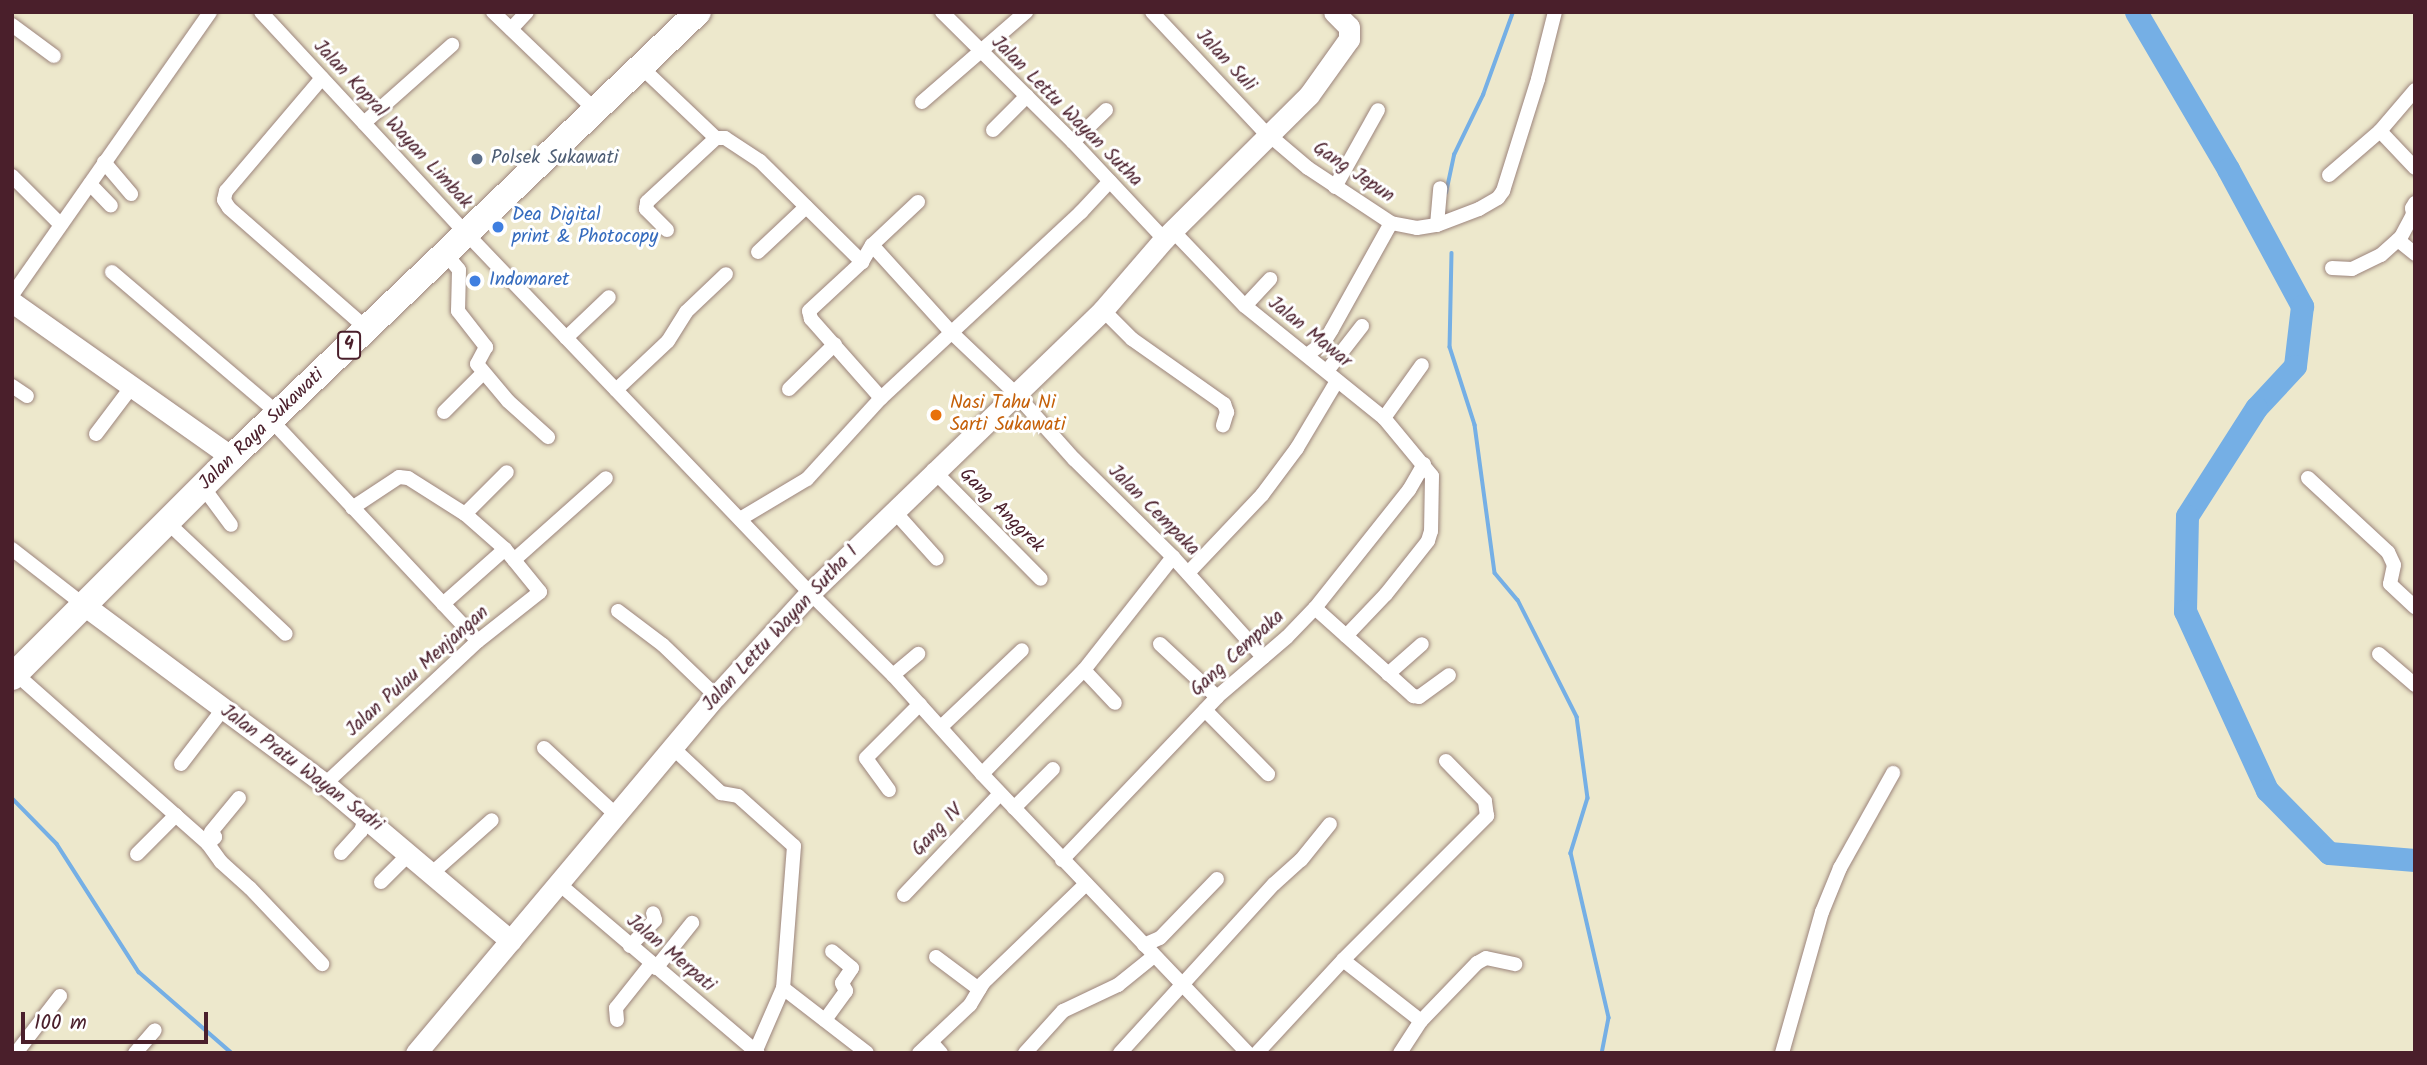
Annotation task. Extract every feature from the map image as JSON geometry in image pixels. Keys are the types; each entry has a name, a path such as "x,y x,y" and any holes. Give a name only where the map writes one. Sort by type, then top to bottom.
{"highway":[{"name":"Jalan Raya Sukawati","path":"14,676 232,457 698,12"}],"street":[{"path":"12,295 211,12"},
{"name":"Jalan Kopral Wayan Limbak","path":"261,12 466,233 810,593 942,726 982,774 1062,860 1248,1053"},
{"path":"493,12 594,109"},
{"path":"511,29 527,12"},
{"name":"Jalan Lettu Wayan Sutha","path":"942,12 1110,181 1168,234"},
{"path":"922,102 1026,12"},
{"name":"Jalan Suli","path":"1152,12 1270,136"},
{"name":"Jalan Lettu Wayan Sutha I","path":"417,1052 716,696 810,593 894,512 933,470 1102,310 1168,234 1309,95 1349,39 1349,27 1334,12"},
{"name":"Gang Jepun","path":"1270,136 1335,187 1391,223 1417,228 1437,225 1479,209 1498,198 1503,191 1538,79 1555,12"},
{"path":"12,25 54,56"},
{"path":"364,123 452,44"},
{"path":"640,66 716,138"},
{"path":"322,78 226,191 224,200 229,208 366,328"},
{"path":"2329,175 2380,131 2415,90"},
{"path":"993,130 1027,96"},
{"path":"1073,142 1106,110"},
{"path":"1335,187 1378,110"},
{"path":"2380,131 2415,168"},
{"path":"667,230 646,209 647,202 716,138 725,138 760,161 862,262"},
{"path":"104,162 131,194"},
{"path":"12,176 61,225"},
{"path":"740,519 807,479 881,398 1081,212 1110,181"},
{"path":"90,184 111,206"},
{"path":"1437,225 1440,188"},
{"path":"881,398 811,319 809,311 862,262 872,245 918,202"},
{"path":"2332,268 2352,269 2370,262 2398,240 2413,214 2415,203"},
{"path":"758,252 806,207"},
{"path":"1307,355 1332,329 1391,223"},
{"name":"Jalan Mawar","path":"1168,234 1245,306 1384,418 1424,464"},
{"path":"2398,240 2415,254"},
{"name":"Jalan Cempaka","path":"872,245 951,332 1014,392 1079,465 1173,557 1263,657"},
{"path":"444,252 459,270 458,311 486,347 477,360 483,373 548,437"},
{"path":"111,272 275,417 352,508 478,641"},
{"path":"616,390 668,341 686,312 726,274"},
{"path":"1245,306 1270,279"},
{"path":"566,338 609,296"},
{"path":"12,302 232,457"},
{"path":"1102,310 1132,339 1224,404 1227,412 1223,425"},
{"path":"1188,573 1262,495 1297,448 1332,376 1362,326"},
{"path":"789,389 835,344"},
{"path":"1384,418 1422,365"},
{"path":"444,412 483,373"},
{"path":"96,434 133,385"},
{"path":"12,386 27,396"},
{"path":"1346,636 1386,594 1428,541 1434,485 1432,475 1424,464"},
{"name":"Gang Cempaka","path":"1062,860 1217,697 1315,608 1409,489 1424,464"},
{"name":"Gang Anggrek","path":"933,470 1041,579"},
{"path":"465,514 507,472"},
{"path":"352,508 404,477 465,514 509,555"},
{"path":"443,604 606,478"},
{"path":"2308,478 2388,552 2394,565 2390,584 2415,607"},
{"path":"203,486 231,525"},
{"path":"894,512 937,559"},
{"path":"167,522 286,634"},
{"path":"12,549 84,605"},
{"name":"Jalan Pulau Menjangan","path":"325,784 478,641 540,592 509,555"},
{"path":"982,774 1084,670 1173,557"},
{"name":"Jalan Pratu Wayan Sadri","path":"84,605 366,816 511,941"},
{"path":"1315,608 1416,697 1449,676"},
{"path":"618,611 663,645 716,696"},
{"path":"1160,644 1217,697"},
{"path":"1388,674 1422,644"},
{"path":"942,726 1022,650"},
{"path":"893,675 918,654"},
{"path":"2379,654 2415,685"},
{"path":"1084,670 1115,703"},
{"path":"14,676 208,844 221,862 250,888 322,964"},
{"path":"889,790 866,761 867,756 920,704"},
{"path":"181,764 223,709"},
{"path":"1205,709 1268,774"},
{"path":"544,748 615,815"},
{"path":"673,748 721,793 738,796 794,846 783,988 757,1051"},
{"path":"1257,1053 1343,960 1487,816 1485,801 1446,761"},
{"path":"1014,808 1053,769"},
{"path":"1782,1053 1822,912 1840,868 1893,774"},
{"name":"Gang IV","path":"904,895 1000,793"},
{"path":"208,844 215,837 211,832 239,798"},
{"path":"137,854 176,816"},
{"path":"341,853 361,831 366,816"},
{"path":"431,874 492,820"},
{"path":"1120,1053 1274,884 1301,860 1330,824"},
{"path":"382,882 409,854"},
{"path":"1025,1053 1063,1011 1127,979 1160,938 1217,879"},
{"name":"Jalan Merpati","path":"558,883 757,1051"},
{"path":"919,1053 970,1005 979,989 1086,884"},
{"path":"630,946 655,920 653,913"},
{"path":"617,1020 616,1008 692,923"},
{"path":"825,1020 846,991 842,983 852,968 832,951"},
{"path":"936,957 979,989"},
{"path":"1343,960 1421,1021"},
{"path":"1400,1053 1421,1021 1482,960 1515,964"},
{"path":"783,988 867,1053"},
{"path":"16,1053 60,996"},
{"path":"135,1053 155,1030"},
{"path":"931,1042 941,1053"}],"waterway":[{"path":"1446,193 1454,155 1483,95 1513,12"},
{"path":"2136,12 2228,169 2302,306 2295,366 2256,408 2187,516 2185,611 2267,790 2329,853 2415,860"},
{"path":"1452,253 1450,347 1475,425 1495,573 1518,600 1577,717 1588,798 1571,853 1609,1018 1602,1053"},
{"path":"12,798 57,844 139,972 232,1053"}],"place":[{"name":"Polsek Sukawati","path":"477,159"},
{"name":"Dea Digital print & Photocopy","path":"498,227"},
{"name":"Indomaret","path":"475,281"},
{"name":"Nasi Tahu Ni Sarti Sukawati","path":"936,415"}]}
